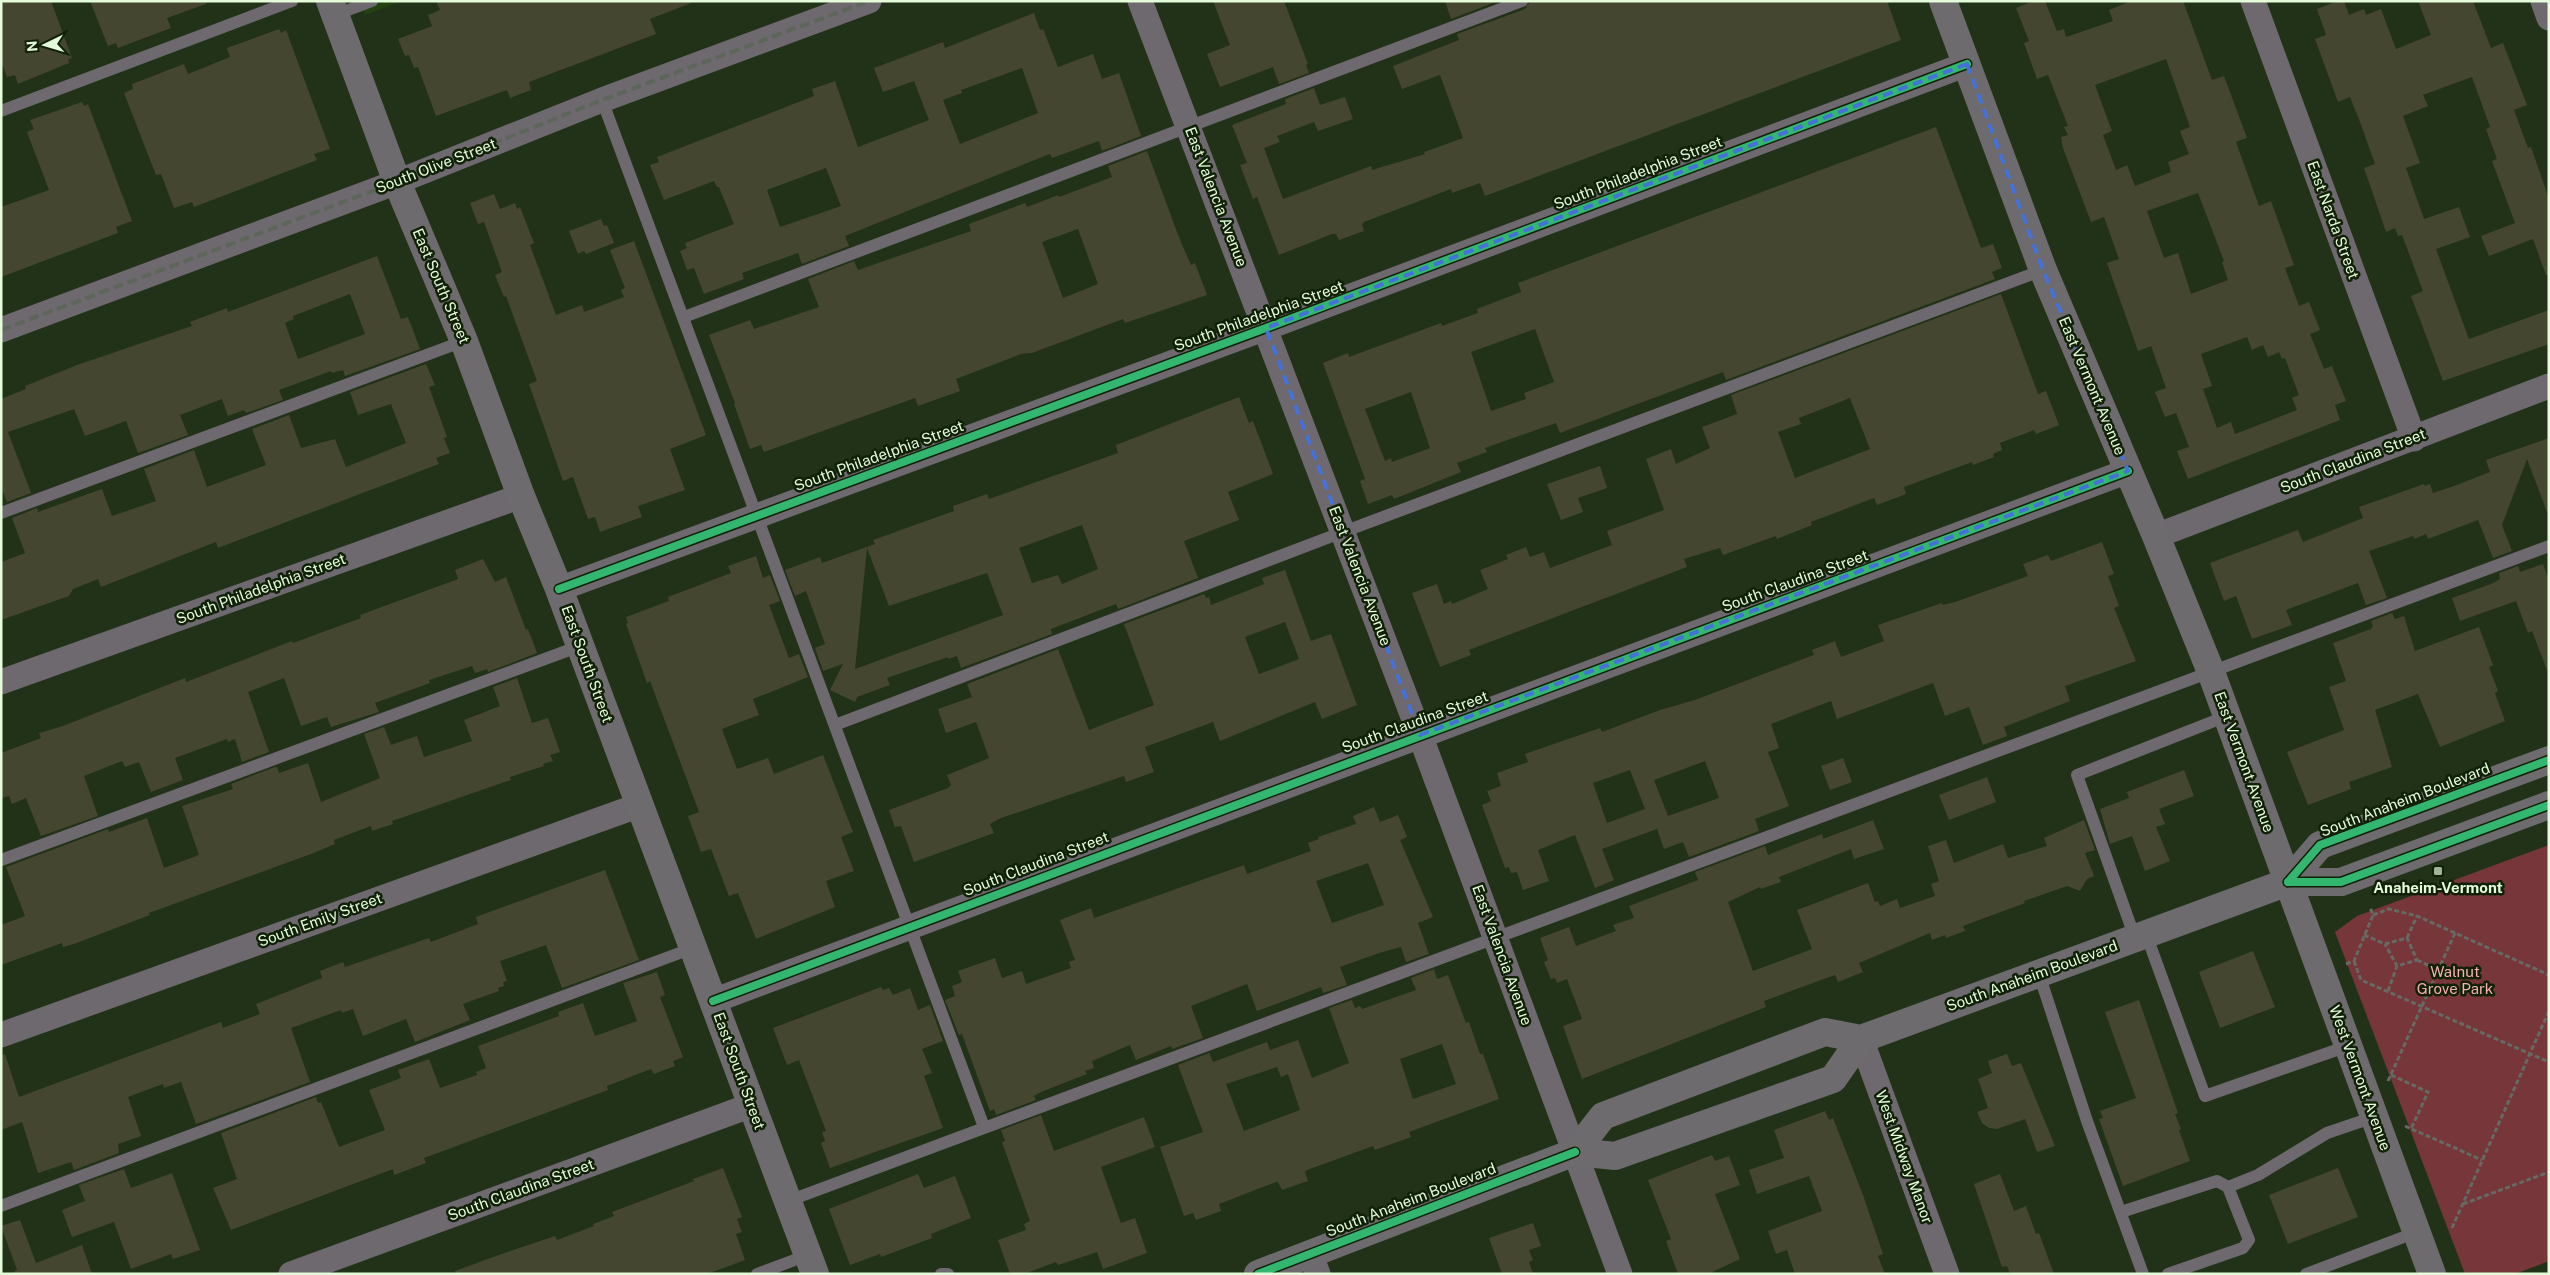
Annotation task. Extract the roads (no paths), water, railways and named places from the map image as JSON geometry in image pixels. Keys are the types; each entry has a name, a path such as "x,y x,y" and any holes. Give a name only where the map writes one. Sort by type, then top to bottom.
{"street":[{"name":"South Olive Street","path":"1,330 397,182 602,100 869,1"},
{"name":"East Valencia Avenue","path":"1140,1 1420,736 1620,1274"},
{"name":"East Vermont Avenue","path":"1943,1 2044,270 2156,536 2227,716 2288,882"},
{"name":"East Narda Street","path":"2253,1 2414,438"},
{"path":"2543,1 2549,18"},
{"name":"East South Street","path":"332,8 397,182 464,341 521,496 559,589 811,1264"},
{"name":"South Philadelphia Street","path":"559,589 1266,328 1967,64"},
{"name":"South Claudina Street","path":"2156,536 2549,386"},
{"name":"South Claudina Street","path":"713,1001 2128,471"},
{"name":"South Philadelphia Street","path":"1,682 521,496"},
{"name":"South Anaheim Boulevard","path":"2288,882 2320,845 2549,760"},
{"name":"South Emily Street","path":"1,1035 640,805"},
{"name":"South Anaheim Boulevard","path":"1258,1274 1314,1264 1575,1152 1615,1156 1833,1079 1861,1040 2288,882 2341,882 2549,805"},
{"name":"West Vermont Avenue","path":"2288,882 2348,1046 2387,1120 2417,1232 2432,1274"},
{"path":"1575,1152 1603,1116 1825,1032 1861,1040"},
{"name":"West Midway Manor","path":"1861,1040 1948,1274"},
{"name":"South Claudina Street","path":"291,1274 752,1106"}],"lane":[{"path":"1,110 292,1"},
{"path":"332,8 372,1"},
{"path":"684,317 1522,1"},
{"path":"602,100 984,1128"},
{"path":"835,725 1343,532 2044,270"},
{"path":"1,513 464,341"},
{"path":"788,1201 2549,546"},
{"path":"1,860 580,646"},
{"path":"2227,716 2077,775 2205,1096 2348,1046"},
{"path":"1,1206 693,948"},
{"path":"2039,974 2087,1121 2143,1274"},
{"path":"2228,1187 2258,1175 2327,1133 2387,1120"},
{"path":"2121,1212 2218,1181 2228,1187 2249,1240 2248,1244 2243,1248 2168,1274"},
{"path":"2306,1274 2417,1232"},
{"path":"757,1274 811,1264"},
{"path":"941,1274 948,1274"}],"railway":[{"path":"1,330 397,182 602,100 869,1"}],"place":[{"name":"Anaheim-Vermont","path":"2438,871"}],"park label":[{"name":"Walnut Grove Park","path":"2455,980"}]}
